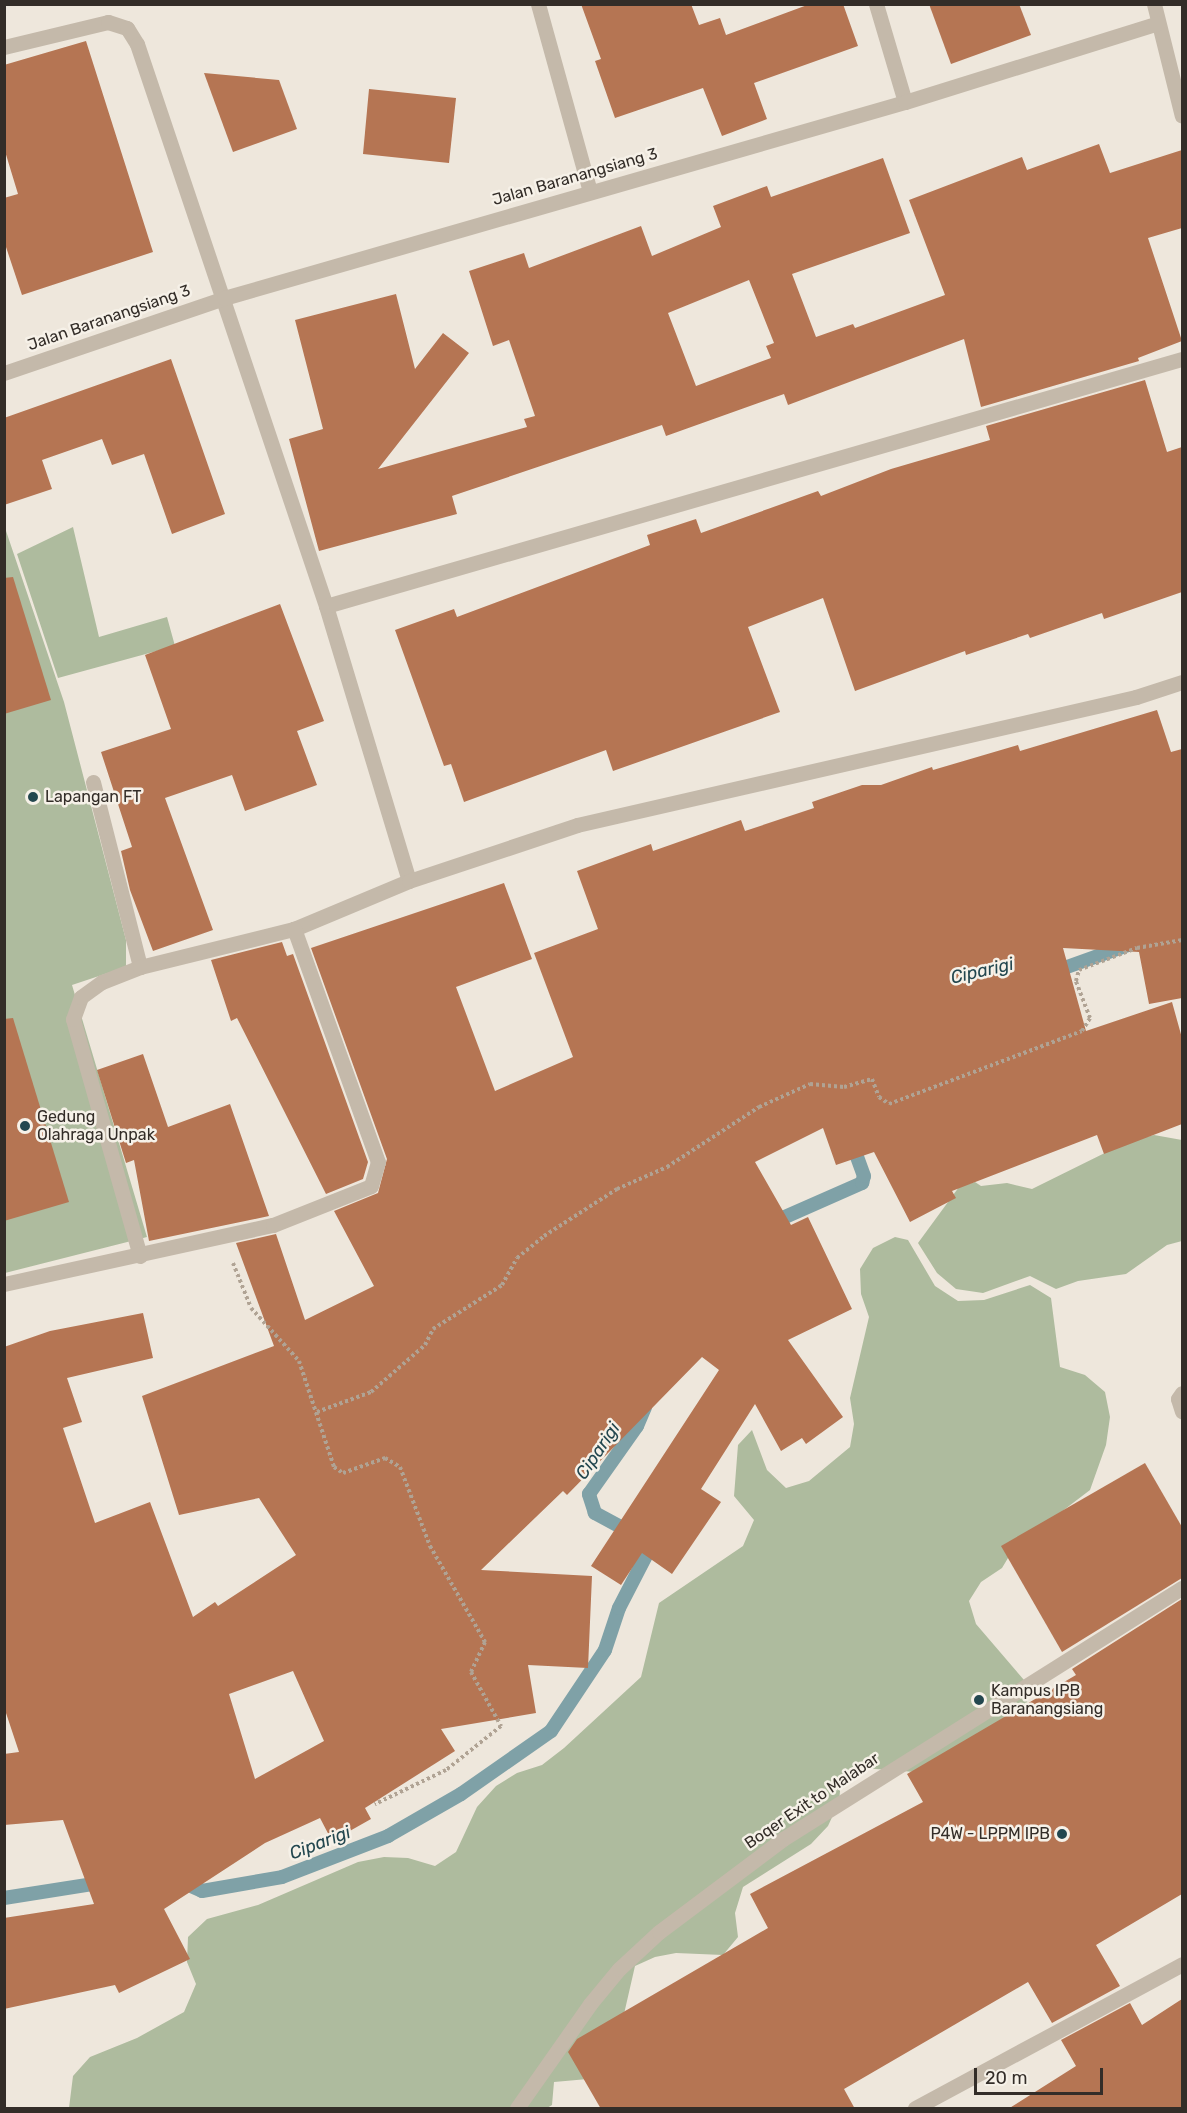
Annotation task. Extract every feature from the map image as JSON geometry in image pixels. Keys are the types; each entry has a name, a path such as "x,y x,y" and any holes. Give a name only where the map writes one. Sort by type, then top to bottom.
{"street":[{"path":"538,4 590,192"},
{"path":"876,4 905,102"},
{"path":"1154,4 1182,116"},
{"path":"4,47 108,22 127,28 137,44 326,606 409,881"},
{"name":"Jalan Baranangsiang 3","path":"4,373 224,298 905,102 1158,23"},
{"path":"326,606 1182,359"},
{"path":"140,1256 74,1019 81,997 90,988 140,967 294,929 409,881 577,825 1136,697 1182,682"},
{"path":"93,782 140,967"},
{"path":"4,1284 140,1256 273,1224 371,1186 379,1171 294,929"},
{"path":"1182,1393 1178,1399 1182,1411"},
{"name":"Boqer Exit to Malabar","path":"517,2109 590,2004 619,1969 659,1932 783,1839 1182,1588"},
{"path":"915,2109 1182,1964"}],"path":[{"path":"317,1412 371,1392 425,1345 433,1329 502,1285 525,1251 603,1197 667,1167 759,1107 801,1087 833,1085 844,1087 872,1079 879,1097 889,1104 1082,1031 1090,1018 1076,981 1078,970 1137,948 1182,940"},
{"path":"222,1235 251,1308 299,1361 338,1473 385,1458 400,1467 430,1545 485,1641 471,1674 500,1722 498,1730 446,1770 375,1804"}],"green space":[{"path":"4,525 64,702 126,940 126,967 72,985 147,1237 5,1273"},
{"path":"73,527 99,637 167,617 175,646 58,678 17,554"},
{"path":"1154,1135 1182,1140 1182,1241 1167,1245 1126,1274 1078,1281 1056,1289 1030,1276 983,1293 956,1289 937,1273 918,1243 959,1187 975,1182 981,1186 1007,1183 1032,1189 1127,1142"},
{"path":"895,1237 908,1240 935,1286 958,1301 984,1300 1030,1285 1051,1298 1060,1367 1085,1375 1105,1392 1110,1417 1106,1445 1090,1490 1014,1548 1002,1568 981,1582 969,1601 976,1624 1024,1680 1031,1728 980,1777 863,1768 841,1780 839,1802 828,1826 811,1844 743,1887 735,1913 738,1937 723,1955 676,1953 655,1957 635,1966 624,2014 599,2078 554,2082 552,2105 547,2108 69,2108 73,2076 90,2057 137,2038 184,2012 196,1984 187,1962 188,1937 207,1919 258,1905 358,1862 384,1857 408,1858 435,1866 456,1852 477,1807 496,1786 517,1773 542,1765 564,1748 641,1677 659,1603 743,1546 754,1520 734,1496 738,1445 752,1430 767,1470 786,1488 809,1481 850,1447 854,1424 850,1398 869,1317 861,1294 860,1269 873,1248"}],"building":[{"path":"581,4 691,4 699,25 720,18 726,35 810,4 843,4 858,46 754,83 767,119 722,136 703,88 615,118 595,61 601,59"},
{"path":"929,4 1019,4 1031,35 951,64"},
{"path":"86,41 153,252 22,295 4,241 4,198 18,194 4,148 4,65"},
{"path":"204,73 279,80 297,129 233,152"},
{"path":"369,89 456,98 449,163 363,154"},
{"path":"1099,144 1110,173 1182,150 1182,228 1148,238 1182,341 1138,358 1139,361 981,407 964,339 788,405 784,394 666,436 662,425 452,496 457,514 319,551 289,439 323,429 295,320 396,294 415,369 443,333 469,353 378,469 527,427 524,419 535,416 509,340 493,346 469,271 524,253 529,268 641,226 652,256 721,227 713,206 767,186 771,197 883,158 910,233 792,274 816,337 853,324 855,328 945,295 909,200 1022,157 1027,170","holes":["749,280 774,343 766,346 771,358 696,386 668,313"]},
{"path":"171,359 225,514 172,534 144,454 112,465 102,439 42,460 52,489 4,505 4,418"},
{"path":"1145,380 1167,452 1182,447 1182,592 1104,619 1102,613 1030,638 1028,634 966,655 965,651 855,691 823,598 748,627 780,712 613,771 606,750 464,802 451,764 444,766 395,630 454,609 457,617 650,545 647,535 696,519 701,533 818,491 821,496 891,469 990,440 986,426"},
{"path":"13,577 51,700 4,714 4,578"},
{"path":"280,604 324,721 297,731 317,785 245,811 232,775 165,798 213,930 153,951 130,890 121,851 132,847 101,752 171,729 145,655"},
{"path":"1157,710 1171,752 1182,749 1182,998 1149,1004 1139,952 1063,948 1086,1031 1172,1002 1182,1038 1182,1124 1104,1154 1097,1135 952,1191 956,1198 910,1222 874,1152 836,1165 823,1128 755,1162 791,1225 808,1217 852,1309 788,1340 843,1417 806,1444 802,1438 781,1451 755,1404 701,1489 721,1502 672,1574 642,1553 621,1585 591,1566 719,1370 702,1357 567,1495 563,1491 481,1570 592,1576 588,1668 528,1665 536,1713 441,1729 455,1751 365,1808 371,1819 332,1841 320,1818 265,1843 164,1909 190,1959 119,1993 115,1985 4,2009 4,1918 94,1904 63,1820 4,1825 4,1754 19,1752 4,1707 4,1347 50,1331 143,1313 153,1358 67,1378 82,1422 63,1428 95,1523 150,1502 193,1617 215,1602 218,1606 296,1555 259,1498 179,1515 142,1396 274,1346 236,1243 276,1234 305,1320 374,1286 334,1211 378,1193 387,1159 311,948 504,883 532,959 456,987 495,1091 573,1057 534,953 598,929 577,871 651,844 653,851 741,820 745,831 814,808 812,802 862,785 881,785 932,767 933,770 1018,745 1020,751","holes":["293,1671 324,1741 255,1779 229,1694"]},
{"path":"282,942 287,956 293,954 368,1162 363,1179 326,1194 237,1018 231,1021 211,960"},
{"name":"Gedung Olahraga Unpak","path":"13,1018 69,1202 4,1221 4,1019"},
{"path":"143,1054 168,1127 230,1104 269,1216 149,1241 134,1160 126,1163 97,1070"},
{"path":"1145,1463 1182,1527 1182,1578 1062,1652 1001,1546"},
{"path":"1182,1599 1182,1894 1096,1945 1120,1986 1052,2023 1028,1982 844,2089 855,2109 601,2109 568,2052 577,2039 768,1928 750,1894 923,1802 907,1774 1076,1675 1072,1669"},
{"path":"1182,1999 1182,2109 1008,2109 1076,2066 1061,2040 1130,2003 1142,2025"}],"waterway":[{"name":"Ciparigi","path":"1053,972 1131,944"},
{"name":"Ciparigi","path":"769,1224 862,1183 864,1176 851,1141"},
{"name":"Ciparigi","path":"180,1881 202,1891 282,1877 388,1836 461,1794 551,1731 605,1650 619,1608 649,1550 643,1539 595,1513 589,1494 637,1426 645,1407"},
{"name":"Ciparigi","path":"4,1898 105,1882"}],"place":[{"name":"Lapangan FT","path":"33,797"},
{"name":"Gedung Olahraga Unpak","path":"25,1126"},
{"name":"Kampus IPB Baranangsiang","path":"979,1700"},
{"name":"P4W - LPPM IPB","path":"1062,1834"}]}
